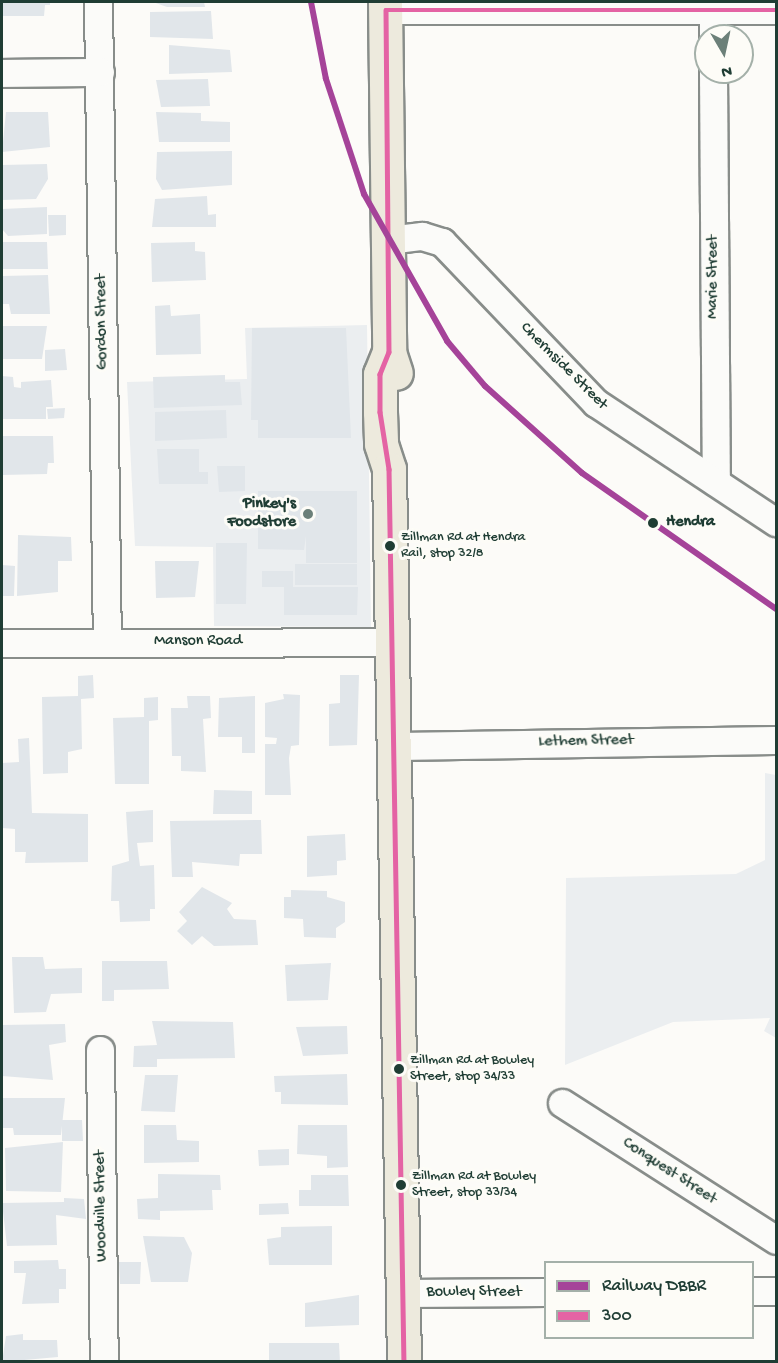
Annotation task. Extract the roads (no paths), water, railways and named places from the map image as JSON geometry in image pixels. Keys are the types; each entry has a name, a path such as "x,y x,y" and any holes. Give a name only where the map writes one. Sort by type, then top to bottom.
{"main road":[{"path":"386,6 388,352 380,374 380,412 381,444 389,469 394,642 404,1362"}],"street":[{"name":"Gordon Street","path":"98,2 107,643"},
{"path":"386,6 713,23 777,10"},
{"path":"2,73 99,72"},
{"name":"Marie Street","path":"713,84 716,482"},
{"name":"Chermside Street","path":"388,240 422,236 442,242 596,403 777,522"},
{"name":"Manson Road","path":"2,643 394,642"},
{"name":"Lethem Street","path":"396,746 777,740"},
{"name":"Woodville Street","path":"100,1050 105,1362"},
{"name":"Conquest Street","path":"562,1103 777,1240"},
{"path":"754,1291 777,1291"},
{"name":"Bowley Street","path":"403,1293 544,1292"}],"rail line":[{"name":"DBBR","path":"311,2 326,79 364,194 447,341 485,386 582,473 776,609"}],"place":[{"name":"Pinkey's Foodstore","path":"308,514"},
{"name":"Hendra","path":"653,523"},
{"name":"Zillman Rd at Hendra Rail, stop 32/8","path":"390,546"},
{"name":"Zillman Rd at Bowley Street, stop 34/33","path":"399,1069"},
{"name":"Zillman Rd at Bowley Street, stop 33/34","path":"401,1185"}]}
